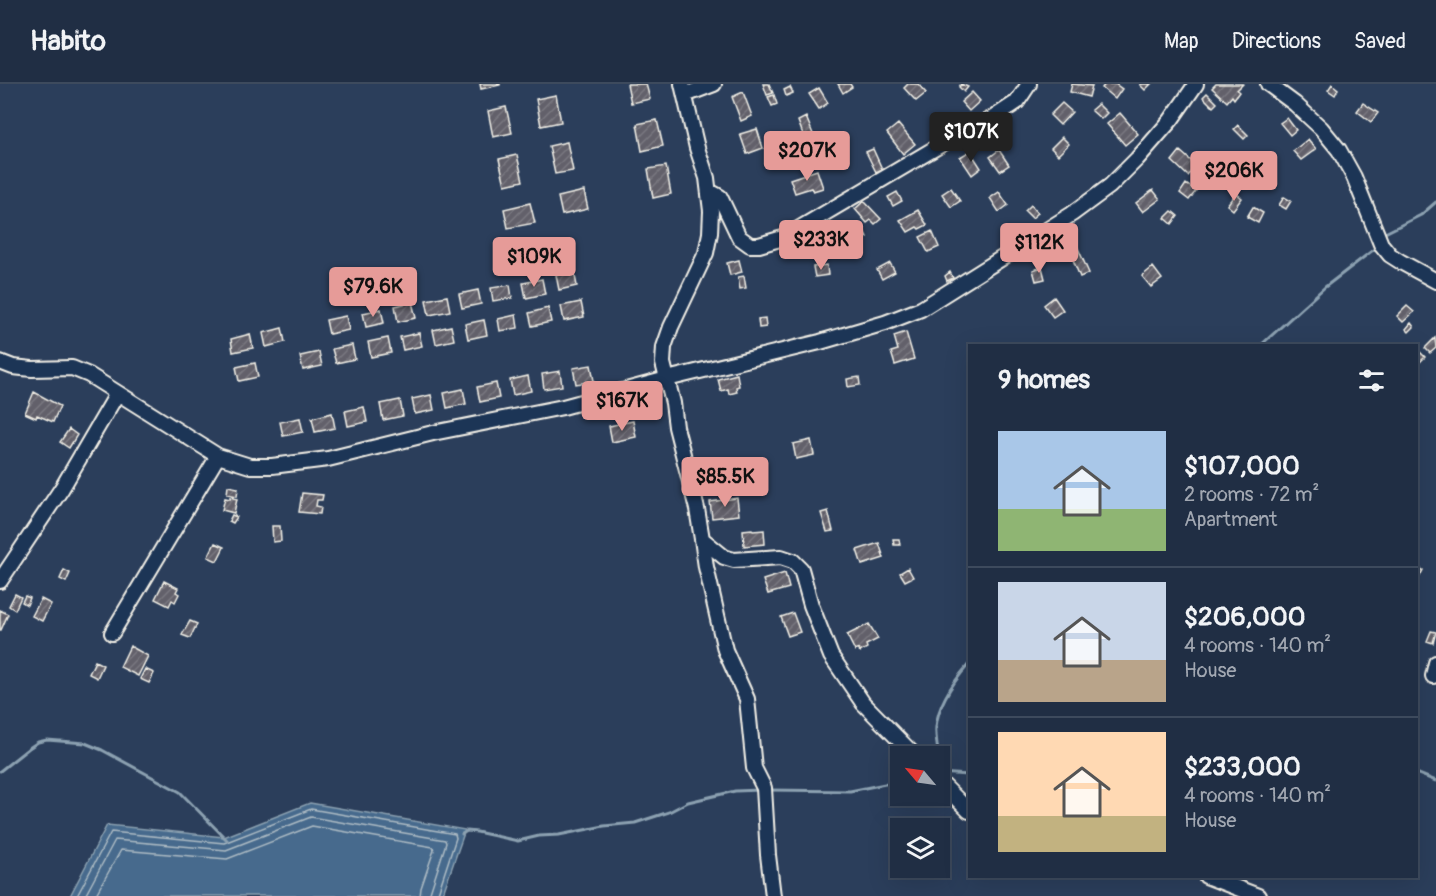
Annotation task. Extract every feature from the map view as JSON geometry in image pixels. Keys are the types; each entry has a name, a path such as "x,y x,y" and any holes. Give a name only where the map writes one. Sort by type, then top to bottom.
{"street":[{"path":"714,84 683,89 709,191 710,232 706,254 671,327 664,347 663,363 673,403 676,427 697,509 706,567 725,650 747,699 754,768 764,788 773,896"},
{"path":"709,191 720,197 739,237 750,245 759,245 783,238 954,137 993,118 1017,102 1029,84"},
{"path":"0,362 13,367 32,369 72,368 89,375 218,456 250,466 297,464 433,433 564,407 820,342 885,323 921,309 1028,243 1110,186 1171,120 1197,84"},
{"path":"1268,84 1312,120 1339,150 1354,177 1381,244 1390,255 1436,280"},
{"path":"0,581 62,488 117,394"},
{"path":"112,633 218,456"},
{"path":"702,540 724,557 734,560 781,557 793,561 801,569 811,605 831,656 863,704 905,746"},
{"path":"950,792 968,810"},
{"path":"1211,878 1258,896"}],"water":[{"path":"310,803 465,830 442,896 70,896 107,825 224,837"}],"building":[{"path":"480,84 500,84 500,85 481,89"},
{"path":"627,84 646,84 650,99 631,103"},
{"path":"763,84 769,84 773,93 767,95"},
{"path":"838,84 850,84 852,87 843,93"},
{"path":"908,84 918,84 926,93 916,101 904,88"},
{"path":"961,84 968,87 964,92 959,87"},
{"path":"1072,84 1092,86 1089,97 1070,92"},
{"path":"1105,84 1115,84 1122,89 1115,99 1102,88"},
{"path":"1151,84 1145,90 1140,85"},
{"path":"1216,84 1243,84 1237,90 1239,92 1234,99 1232,96 1227,102 1212,88"},
{"path":"1332,84 1338,89 1335,95 1328,90"},
{"path":"790,87 793,93 786,96 784,90"},
{"path":"819,88 828,103 819,109 809,94"},
{"path":"743,92 752,116 741,121 732,97"},
{"path":"972,92 980,101 969,111 961,102"},
{"path":"1207,93 1217,103 1213,107 1203,97"},
{"path":"556,95 561,122 541,126 536,99"},
{"path":"774,95 777,104 772,106 768,97"},
{"path":"1062,103 1072,112 1060,125 1050,115"},
{"path":"1363,103 1378,113 1371,122 1357,111"},
{"path":"1098,104 1107,113 1101,119 1091,110"},
{"path":"506,107 512,133 493,137 488,111"},
{"path":"1120,113 1138,134 1125,145 1107,124"},
{"path":"806,117 813,134 804,137 798,121"},
{"path":"1287,118 1296,130 1290,135 1280,123"},
{"path":"657,120 663,146 642,151 637,124"},
{"path":"898,124 915,144 903,154 887,133"},
{"path":"1238,125 1248,135 1244,139 1234,129"},
{"path":"757,129 763,148 747,154 740,134"},
{"path":"1062,137 1069,144 1058,155 1051,148"},
{"path":"1308,139 1316,149 1301,160 1293,151"},
{"path":"567,142 573,171 555,174 549,146"},
{"path":"818,144 823,153 816,157 811,148"},
{"path":"873,149 882,169 876,172 866,152"},
{"path":"999,150 1009,165 1000,171 990,157"},
{"path":"970,151 981,168 972,175 960,157"},
{"path":"1180,151 1197,166 1188,176 1172,161"},
{"path":"517,155 523,181 505,185 499,159"},
{"path":"666,166 671,194 653,198 648,169"},
{"path":"817,170 823,188 813,191 811,188 795,193 790,179"},
{"path":"1186,184 1196,191 1189,200 1180,193"},
{"path":"951,188 960,201 951,207 942,194"},
{"path":"1153,190 1160,199 1143,212 1136,203"},
{"path":"584,191 588,209 562,215 558,197"},
{"path":"897,192 902,201 893,206 888,197"},
{"path":"999,192 1008,205 999,212 990,198"},
{"path":"1236,193 1242,198 1233,210 1227,205"},
{"path":"1284,197 1291,201 1286,209 1279,205"},
{"path":"864,201 881,219 875,224 871,220 867,223 855,209"},
{"path":"530,203 535,223 508,228 504,209"},
{"path":"1031,205 1038,213 1032,218 1025,211"},
{"path":"1253,207 1263,213 1258,223 1247,217"},
{"path":"918,210 927,225 908,232 900,220"},
{"path":"1172,211 1178,216 1172,224 1165,218"},
{"path":"862,226 867,237 858,241 853,230"},
{"path":"932,231 939,247 928,252 920,237"},
{"path":"1073,237 1089,273 1080,277 1065,240"},
{"path":"739,260 742,272 730,275 727,263"},
{"path":"890,263 895,272 882,279 877,270"},
{"path":"827,265 828,275 815,277 813,267"},
{"path":"1042,267 1045,279 1036,281 1033,270"},
{"path":"1153,267 1162,279 1151,287 1142,276"},
{"path":"574,271 577,286 559,290 556,275"},
{"path":"950,272 953,278 947,281 945,276"},
{"path":"744,276 746,288 740,289 738,277"},
{"path":"542,279 545,294 526,298 523,283"},
{"path":"510,285 512,298 493,301 491,288"},
{"path":"478,290 481,304 462,308 459,294"},
{"path":"447,296 450,311 429,315 426,300"},
{"path":"1054,297 1063,310 1053,317 1044,305"},
{"path":"412,302 416,318 398,322 395,306"},
{"path":"581,302 584,317 564,321 561,306"},
{"path":"1407,306 1414,312 1403,322 1397,316"},
{"path":"548,308 551,322 532,326 529,313"},
{"path":"381,309 384,323 366,327 363,313"},
{"path":"516,315 518,328 500,331 498,319"},
{"path":"346,316 349,330 329,334 326,320"},
{"path":"765,318 766,327 759,328 758,319"},
{"path":"484,320 487,335 468,339 465,324"},
{"path":"1411,323 1414,327 1409,332 1406,329"},
{"path":"451,326 454,340 436,344 433,330"},
{"path":"282,328 285,342 266,347 263,333"},
{"path":"906,332 914,359 895,365 891,352 898,350 894,336"},
{"path":"419,333 422,346 403,350 400,337"},
{"path":"250,334 253,348 233,352 231,339"},
{"path":"388,338 391,353 371,357 368,342"},
{"path":"1435,338 1436,348 1430,353 1425,348"},
{"path":"352,345 355,359 336,363 332,349"},
{"path":"319,352 322,366 303,370 300,356"},
{"path":"1420,352 1425,357 1418,364"},
{"path":"255,363 258,377 239,381 236,367"},
{"path":"591,365 594,381 576,384 573,368"},
{"path":"560,371 562,386 544,389 542,374"},
{"path":"737,374 739,386 736,387 737,392 729,394 728,389 721,391 718,379"},
{"path":"528,376 531,391 513,395 510,380"},
{"path":"859,377 860,385 848,387 847,379"},
{"path":"496,383 499,398 480,402 477,387"},
{"path":"463,389 466,404 447,408 444,393"},
{"path":"34,392 60,406 53,422 25,413"},
{"path":"431,395 434,410 415,414 412,399"},
{"path":"400,400 403,416 383,420 380,404"},
{"path":"364,407 367,422 348,426 345,411"},
{"path":"332,413 335,428 315,432 312,418"},
{"path":"300,418 303,432 283,436 280,422"},
{"path":"633,421 636,437 612,442 609,426"},
{"path":"69,429 77,435 69,448 60,442"},
{"path":"811,440 814,455 796,459 793,444"},
{"path":"228,486 238,488 237,496 227,494"},
{"path":"302,493 323,495 322,500 317,500 316,506 321,507 320,514 299,512"},
{"path":"230,497 237,499 234,513 222,510 225,498 230,499"},
{"path":"737,498 739,515 712,518 710,502"},
{"path":"828,511 833,531 827,532 821,513"},
{"path":"232,515 237,517 233,523 229,521"},
{"path":"272,526 280,526 281,541 273,542"},
{"path":"752,529 753,531 764,530 765,544 744,546 743,530"},
{"path":"893,539 899,539 900,545 894,545"},
{"path":"215,543 224,547 217,561 208,557"},
{"path":"879,543 884,558 862,565 857,550"},
{"path":"908,568 913,577 905,581 900,573"},
{"path":"1418,568 1423,570 1418,577"},
{"path":"64,570 70,573 66,582 60,579"},
{"path":"785,573 789,588 768,594 763,580"},
{"path":"164,581 178,588 176,592 179,594 175,602 172,600 169,606 155,599"},
{"path":"15,594 21,597 15,610 9,606"},
{"path":"25,596 30,598 27,605 22,602"},
{"path":"41,599 51,604 42,621 32,616"},
{"path":"0,610 8,614 1,630 0,630"},
{"path":"793,613 800,632 788,636 781,617"},
{"path":"190,621 197,624 190,638 182,635"},
{"path":"869,624 878,639 866,645 867,648 860,652 858,649 855,651 847,635"},
{"path":"1431,631 1436,632 1433,643 1427,641"},
{"path":"130,646 148,656 138,676 120,667"},
{"path":"95,661 103,665 97,678 89,674"},
{"path":"145,669 154,673 149,683 140,679"}],"waterway":[{"path":"1383,236 1421,215 1436,202"},
{"path":"1262,344 1325,287 1377,247"},
{"path":"937,746 937,718 943,701 968,665"},
{"path":"0,771 38,742 47,740 85,743 180,792 227,840"},
{"path":"950,774 968,775"},
{"path":"1418,774 1436,781"},
{"path":"768,790 850,791 890,783"},
{"path":"462,834 467,831 477,832 518,841 539,836 559,835 604,826 635,823 669,812 688,802 735,791 761,790"}]}
